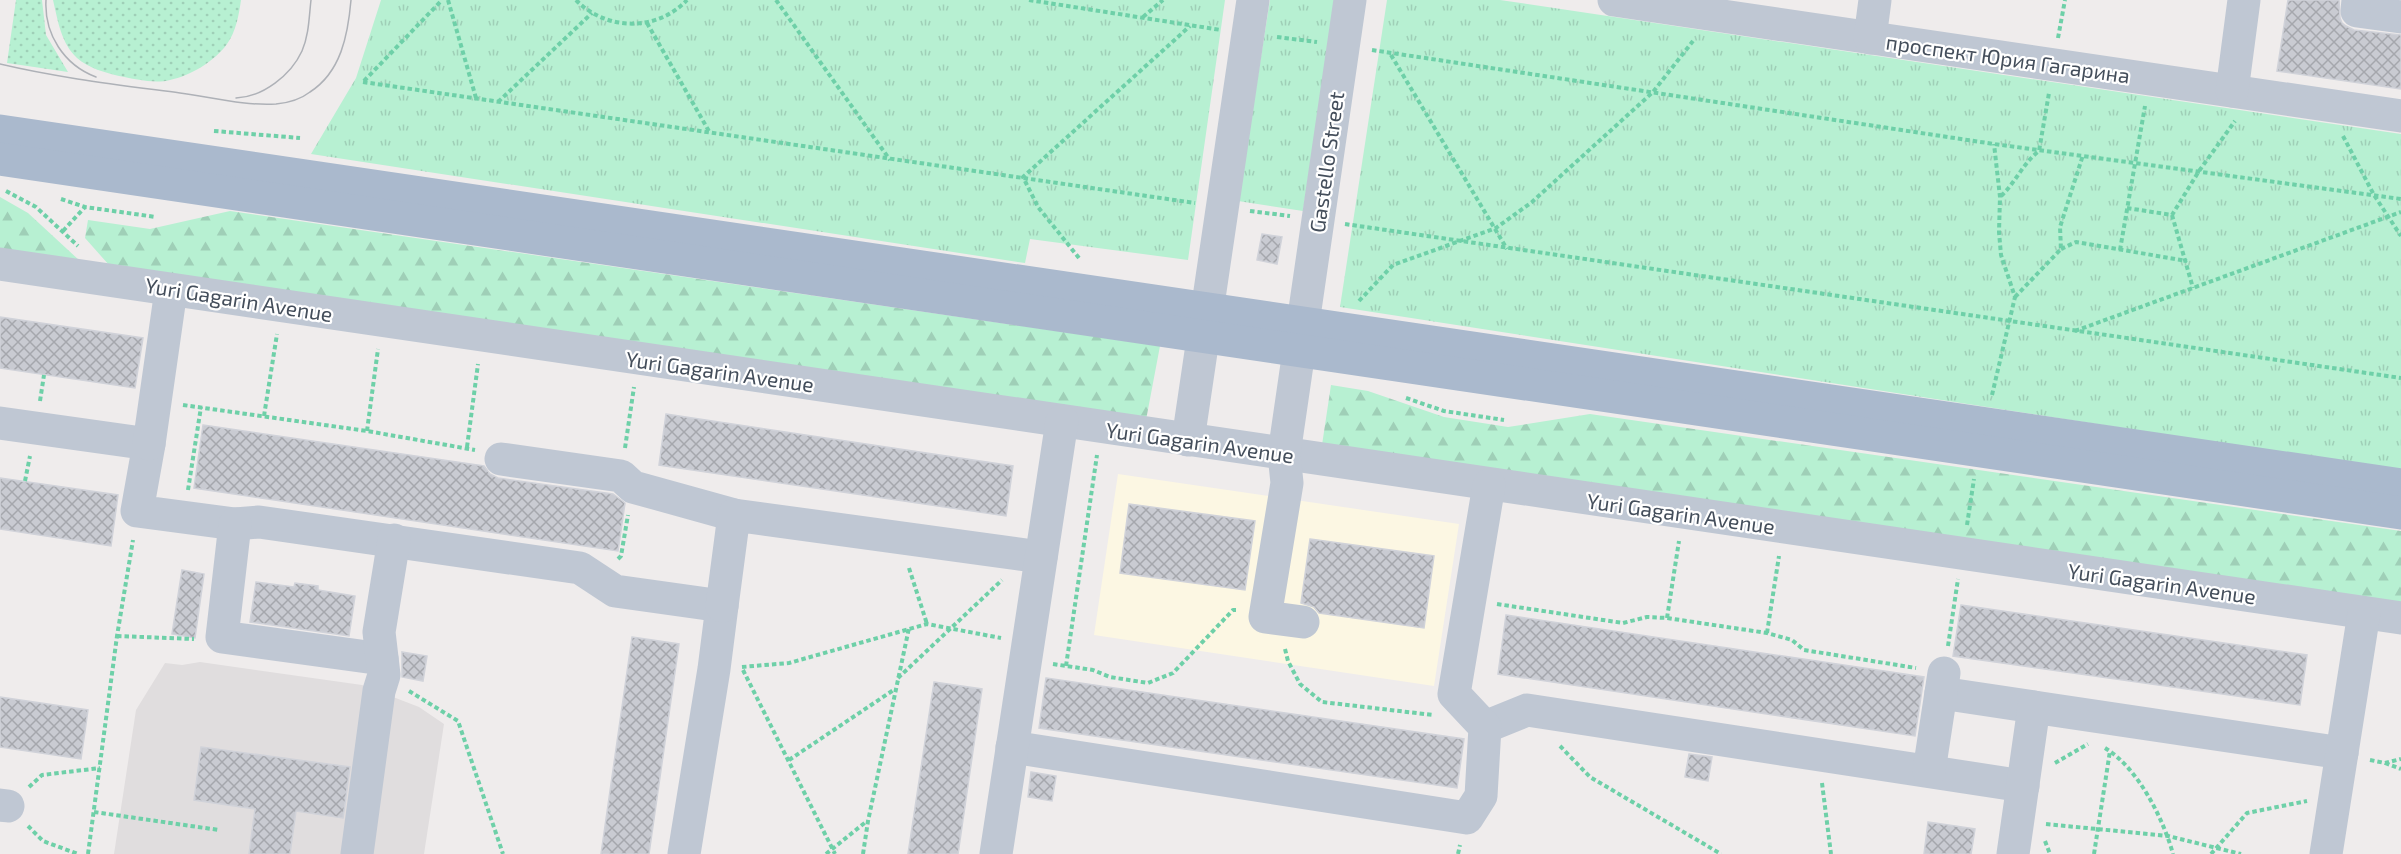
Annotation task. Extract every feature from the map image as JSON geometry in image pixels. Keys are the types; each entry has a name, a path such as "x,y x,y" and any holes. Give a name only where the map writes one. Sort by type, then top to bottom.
{"main road":[{"path":"0,131 1205,323"},
{"path":"0,159 2401,485"},
{"path":"1301,337 2401,513"}],"street":[{"path":"1188,440 1253,0"},
{"name":"Gastello Street","path":"1301,337 1350,0"},
{"name":"проспект Юрия Гагарина","path":"1614,0 2401,116"},
{"path":"1870,38 1875,0"},
{"path":"2243,93 2244,0"},
{"path":"2358,0 2357,11 2401,17"},
{"name":"Yuri Gagarin Avenue","path":"0,264 2401,618"},
{"path":"171,290 156,400 137,511 235,524 259,522 580,568 615,591 722,606"},
{"path":"1282,619 1287,483 1284,454 1301,337"},
{"path":"996,854 1027,651 1034,556 1062,421"},
{"path":"0,423 149,444"},
{"path":"501,459 627,482 734,515 1034,556"},
{"path":"1012,747 1467,818 1482,796 1485,727 1454,694 1489,485"},
{"path":"684,854 728,668 722,606 734,515"},
{"path":"235,524 222,637 383,667"},
{"path":"357,854 383,667 379,632 394,540"},
{"path":"2326,854 2364,613"},
{"path":"1929,771 1942,683 2034,707 2108,733 2342,753"},
{"path":"2013,854 2034,707"},
{"path":"1485,727 1527,710 2023,786"}],"path":[{"path":"442,0 363,82 1202,204"},
{"path":"448,0 476,98"},
{"path":"576,0 592,14 613,22 635,24 647,23 673,12 687,0"},
{"path":"776,0 890,160"},
{"path":"1029,0 1227,31"},
{"path":"1142,17 1163,0"},
{"path":"498,102 592,14"},
{"path":"1359,301 1393,265 1496,228 1532,202 1653,92 1713,15"},
{"path":"647,23 710,133"},
{"path":"1023,177 1191,26"},
{"path":"1276,37 1322,43"},
{"path":"1369,49 2039,151 2136,162 2401,199"},
{"path":"1391,54 1507,249"},
{"path":"2120,250 2150,79"},
{"path":"2193,288 2172,215 2243,93"},
{"path":"2327,105 2374,195 2401,236"},
{"path":"208,130 300,138"},
{"path":"1990,401 2015,297 2001,255 2001,196 1994,144"},
{"path":"2001,196 2013,184 2028,160 2039,151"},
{"path":"2061,249 2060,227 2083,155"},
{"path":"1023,177 1038,207 1079,258"},
{"path":"0,188 36,207 80,248"},
{"path":"63,231 85,207"},
{"path":"2127,208 2172,215"},
{"path":"1245,210 1296,217"},
{"path":"2072,332 2401,212"},
{"path":"1343,224 2010,323 2401,378"},
{"path":"2015,297 2061,249 2076,242 2187,261"},
{"path":"264,416 277,334"},
{"path":"367,431 379,348"},
{"path":"467,447 478,363"},
{"path":"599,580 621,556 634,386"},
{"path":"1401,396 1444,411 1504,420"},
{"path":"156,400 467,447 501,459"},
{"path":"184,517 201,407"},
{"path":"1066,666 1097,455"},
{"path":"1967,526 1975,469"},
{"path":"88,854 117,636 137,511"},
{"path":"900,539 927,624"},
{"path":"1667,618 1678,541"},
{"path":"898,678 1034,556"},
{"path":"1767,633 1779,556"},
{"path":"1470,600 1623,623 1647,617 1667,618 1767,633 1792,640 1804,650 1942,683 1957,582"},
{"path":"833,851 789,760 728,668 789,663 927,624 1027,651 1066,666 1093,670 1110,677 1148,682 1173,673 1233,610 1282,619 1288,660 1300,684 1323,702 1440,716"},
{"path":"863,854 909,628"},
{"path":"117,636 195,639 222,637"},
{"path":"383,667 458,721 503,854"},
{"path":"789,760 895,689"},
{"path":"2094,854 2110,751 2108,733"},
{"path":"2108,733 2110,751 2144,786 2168,836 2173,854"},
{"path":"2023,786 2092,741 2083,735"},
{"path":"1558,744 1590,777 1721,854"},
{"path":"1819,754 1831,854"},
{"path":"2385,764 2401,769"},
{"path":"78,854 43,841 4,806 42,775 100,768"},
{"path":"2211,854 2247,813 2335,796"},
{"path":"94,812 219,830"},
{"path":"826,854 833,851 868,821"},
{"path":"2018,821 2168,836 2241,854"}],"shaded area":[{"path":"1118,474 1459,524 1434,686 1094,635"},
{"path":"200,662 362,685 419,707 444,724 424,854 114,854 136,710 165,663 182,665"}],"green space":[{"path":"16,0 42,0 46,35 68,72 7,63"},
{"path":"53,0 241,0 233,34 216,56 202,67 186,75 158,81 114,75 81,62 67,46"},
{"path":"381,0 1225,0 1188,260 1030,239 1025,263 311,154 356,78"},
{"path":"1270,0 1335,0 1303,211 1238,201"},
{"path":"1387,0 1500,0 2401,134 2401,471 1340,307"},
{"path":"0,197 28,213 80,261 0,249"},
{"path":"230,211 1160,346 1146,420 109,265 85,238 88,220 150,229"},
{"path":"1331,385 1368,391 1444,417 1508,427 1590,414 2401,531 2401,603 1322,445"}],"building":[{"path":"2288,0 2339,0 2340,18 2346,26 2354,30 2401,35 2401,89 2277,71"},
{"path":"1262,234 1282,237 1277,264 1257,260"},
{"path":"0,317 143,338 135,388 0,368"},
{"path":"666,414 1013,466 1006,516 659,465"},
{"path":"203,425 484,466 490,474 498,478 613,494 625,503 618,551 194,488"},
{"path":"0,478 118,495 111,546 0,529"},
{"path":"1129,504 1255,521 1245,590 1120,573"},
{"path":"1310,539 1434,556 1424,628 1319,613 1314,607 1301,603"},
{"path":"182,570 204,574 195,638 172,634"},
{"path":"256,582 294,587 295,583 318,586 318,590 355,596 349,636 250,622"},
{"path":"1961,605 2307,655 2300,705 1953,656"},
{"path":"1506,615 1924,677 1915,736 1498,674"},
{"path":"632,637 679,644 649,854 601,854"},
{"path":"402,652 427,656 423,681 402,677"},
{"path":"1046,678 1464,739 1457,788 1039,728"},
{"path":"934,682 982,689 958,854 908,854"},
{"path":"0,697 88,710 81,759 0,747"},
{"path":"201,747 350,767 343,818 296,811 290,854 249,854 255,809 194,800"},
{"path":"1689,754 1712,757 1708,781 1685,777"},
{"path":"1031,772 1056,776 1052,801 1028,797"},
{"path":"1928,822 1975,829 1971,854 1924,854"}],"tram line":[{"path":"46,0 48,25 58,47 74,65 96,77"},
{"path":"236,98 246,97 266,89 291,68 304,45 311,0"},
{"path":"0,64 67,77 240,102 285,103 306,94 321,84 329,74 345,39 351,0"}]}
